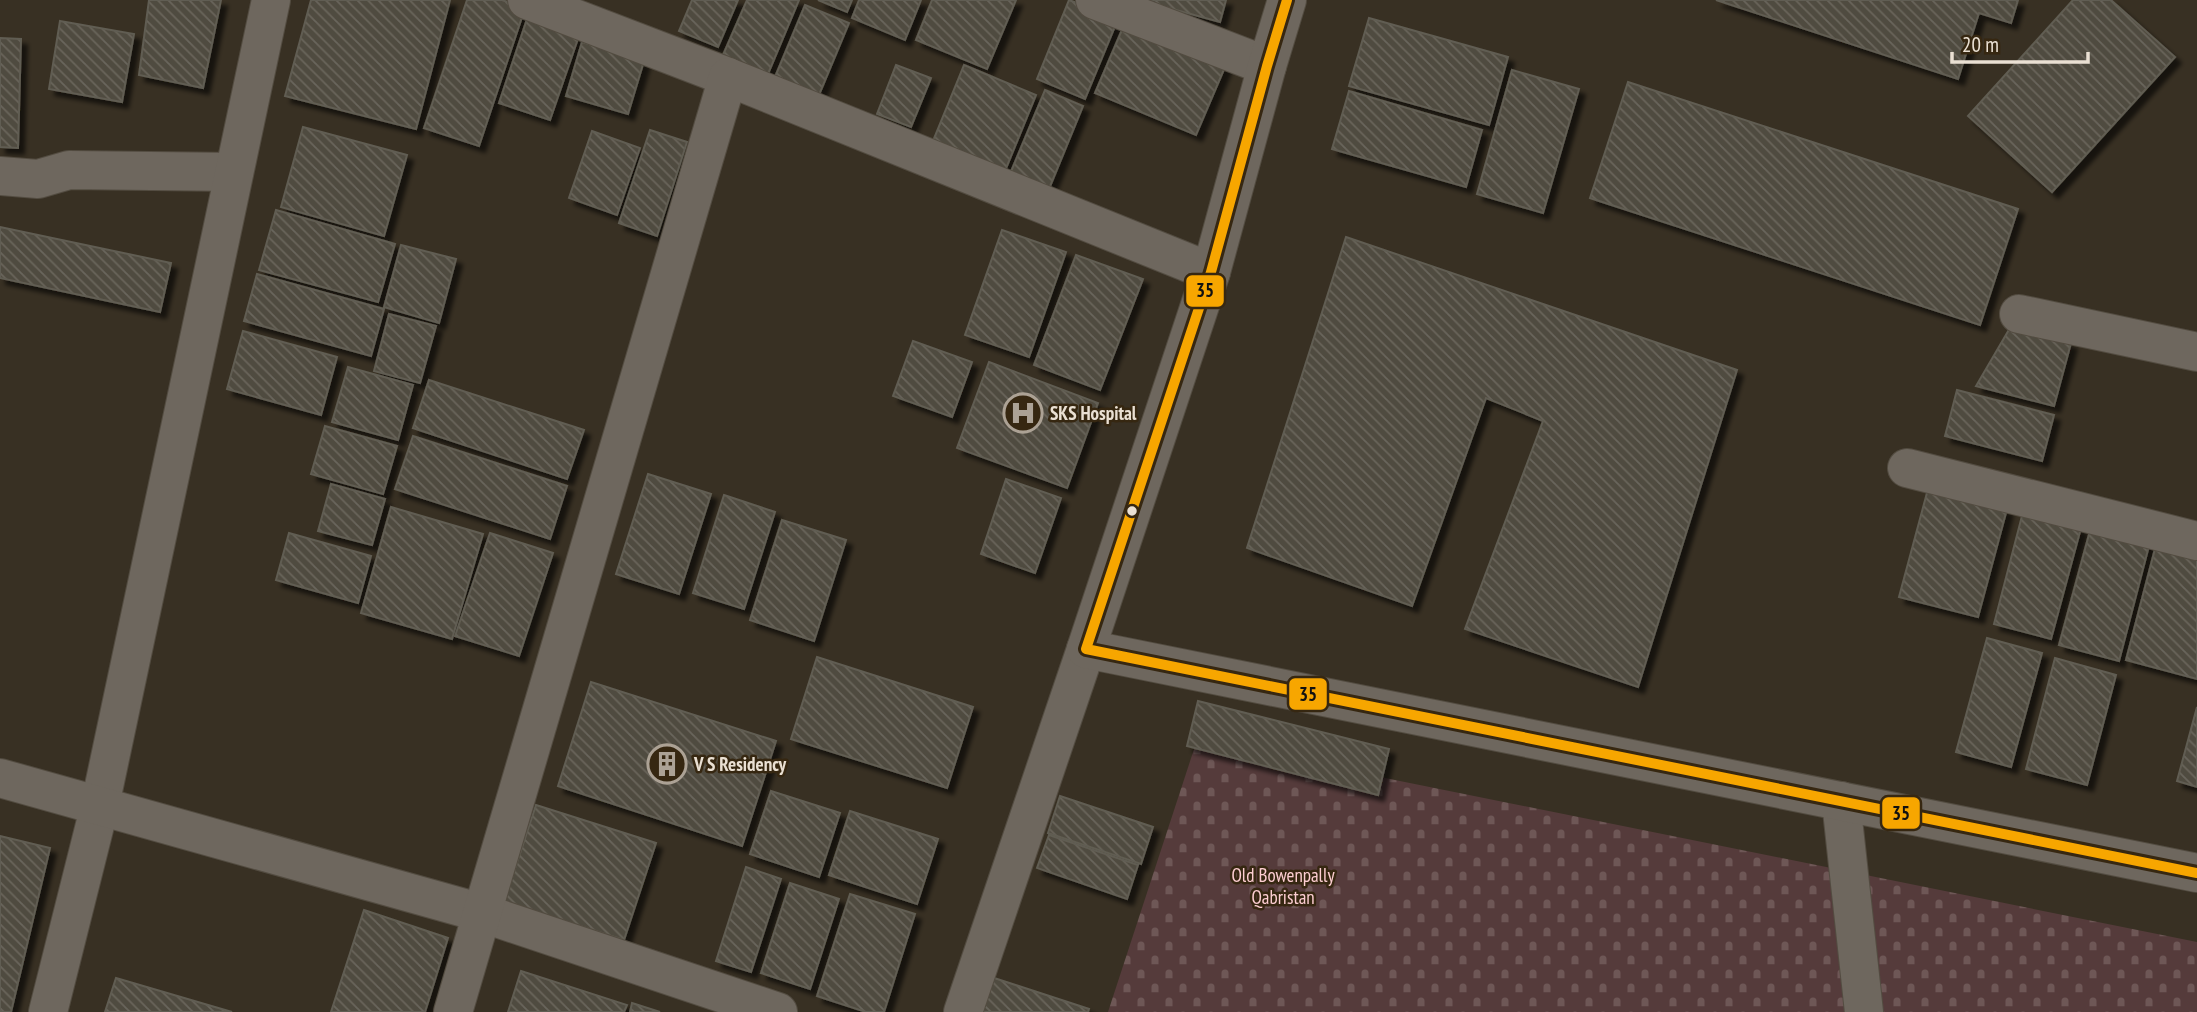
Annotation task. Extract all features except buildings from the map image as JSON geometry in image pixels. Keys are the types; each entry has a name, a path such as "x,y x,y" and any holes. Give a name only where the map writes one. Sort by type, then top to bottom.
{"street":[{"path":"48,1012 100,805 271,0"},
{"path":"1095,0 1267,66"},
{"path":"963,1012 1211,272 1287,0"},
{"path":"536,2 1211,272"},
{"path":"453,1012 728,77"},
{"path":"0,176 38,179 69,170 234,172"},
{"path":"2019,314 2197,352"},
{"path":"1907,468 2197,541"},
{"path":"1086,649 2197,873"},
{"path":"0,778 482,913 778,1012"},
{"path":"1841,801 1864,1012"}],"green space":[{"name":"Old Bowenpally Qabristan","path":"1197,740 2197,942 2197,1012 1108,1012"}],"transit line":[{"name":"35","path":"1287,0 1211,272 1086,649 2197,873"}],"place":[{"name":"SKS Hospital","path":"1023,413"},
{"name":"V S Residency","path":"667,764"}]}
